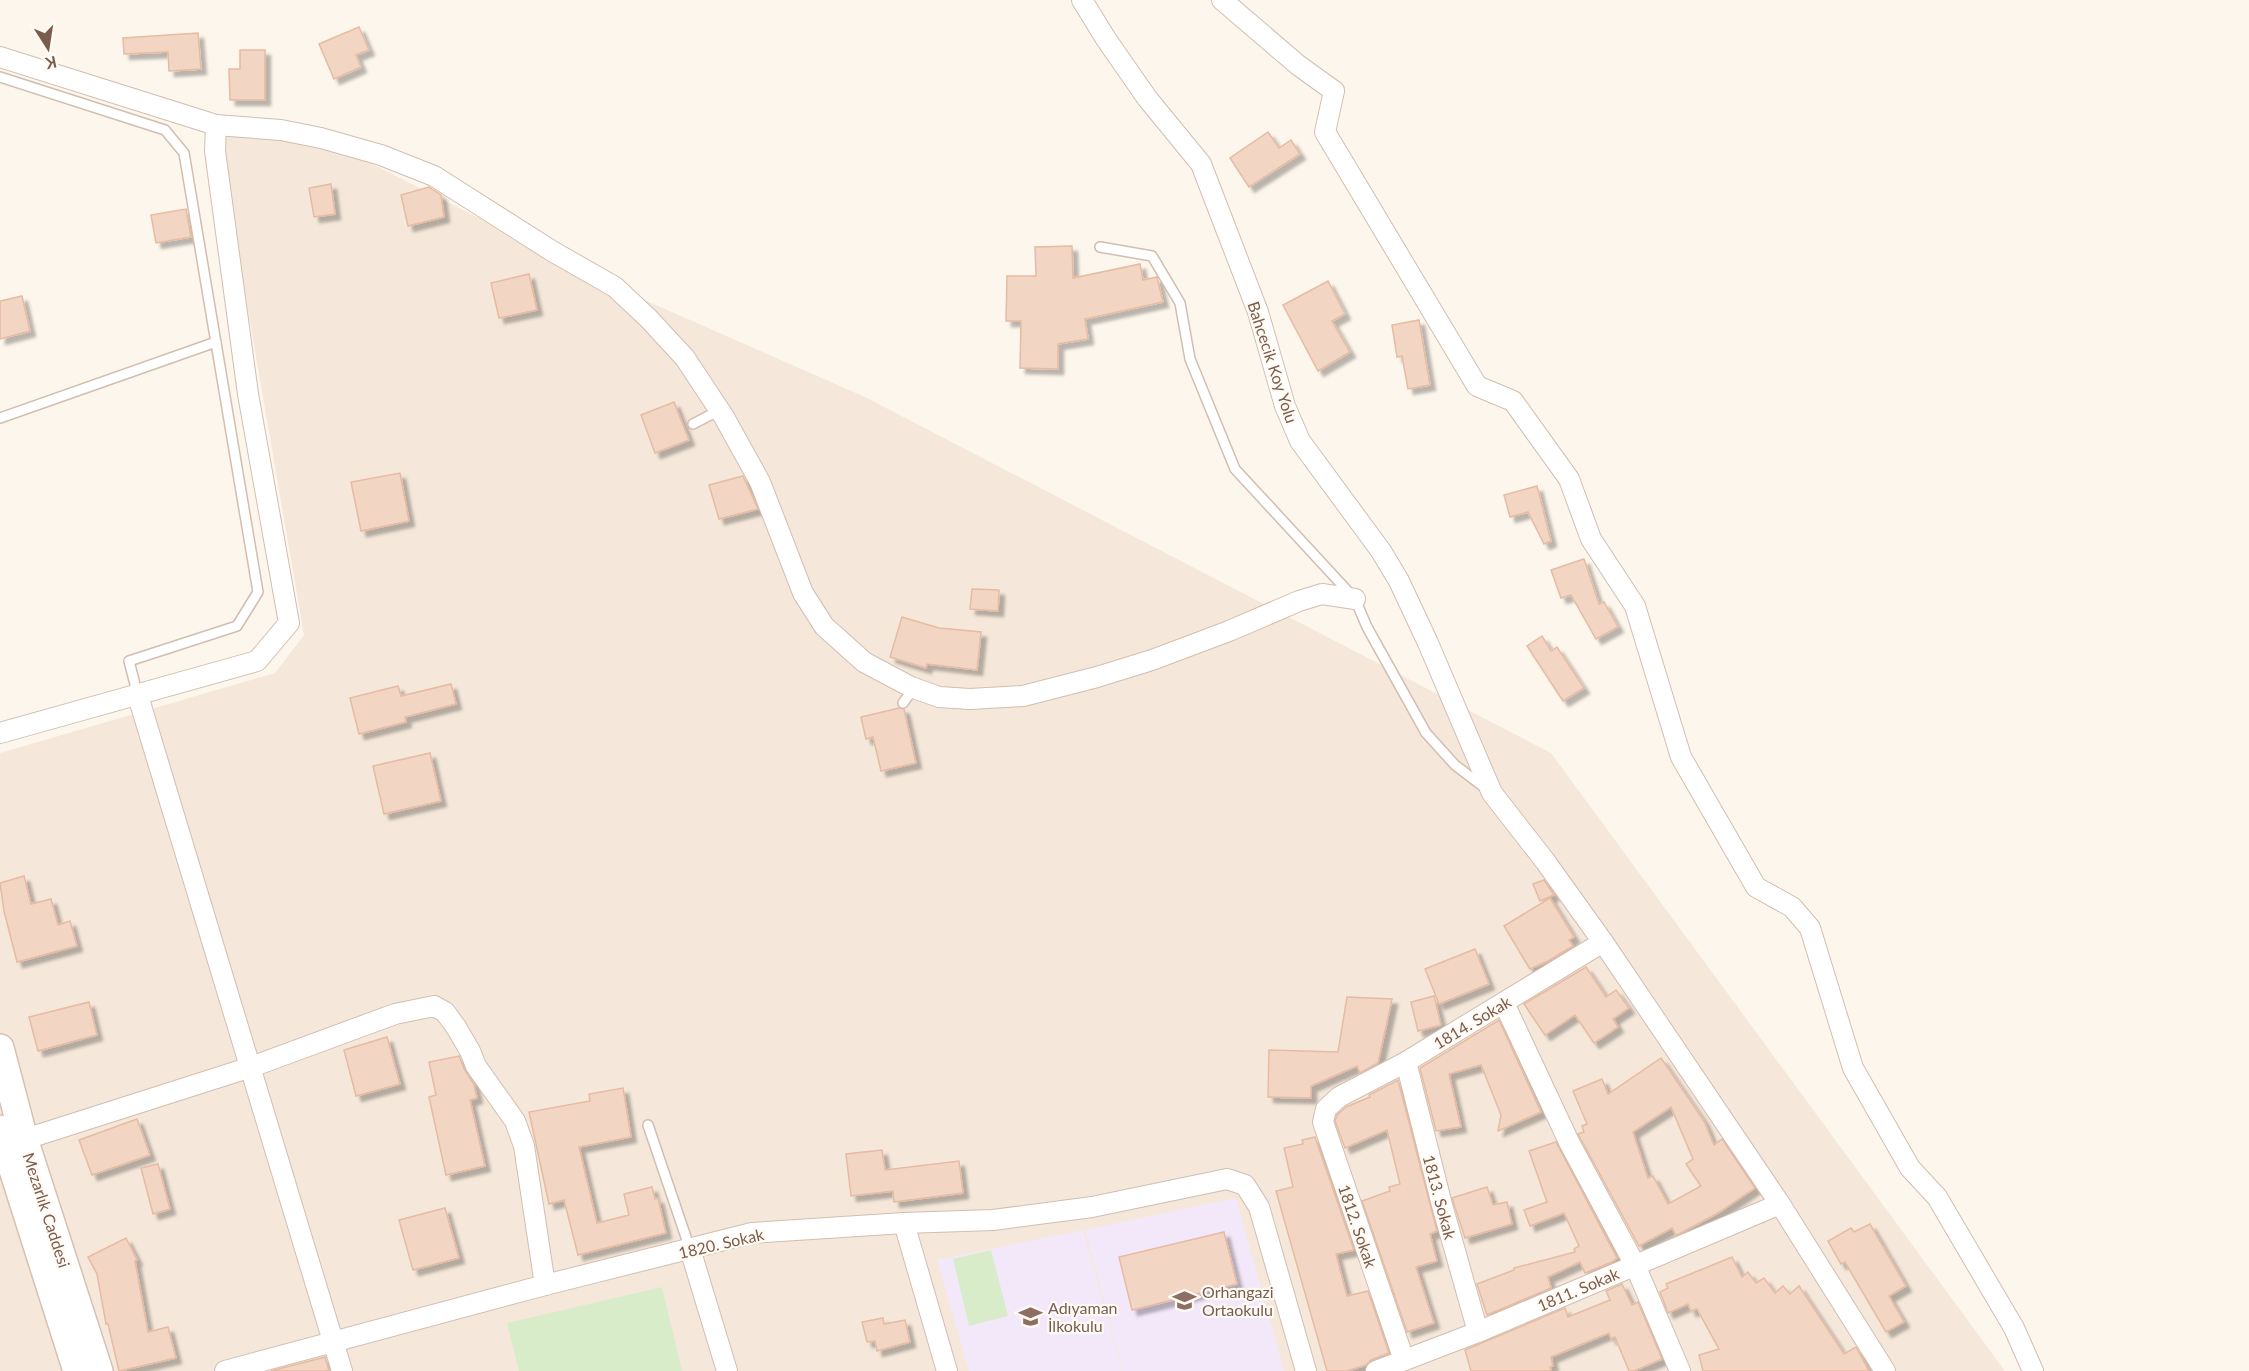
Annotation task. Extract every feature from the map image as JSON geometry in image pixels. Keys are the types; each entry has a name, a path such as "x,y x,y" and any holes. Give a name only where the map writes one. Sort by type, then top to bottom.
{"street":[{"name":"Bahcecik Koy Yolu","path":"1082,0 1106,39 1148,98 1201,164 1258,312 1285,406 1300,441 1381,551 1399,581 1492,793 1545,861 1603,942 1780,1204 1885,1371"},
{"path":"1222,0 1298,65 1334,91 1325,132 1477,386 1513,401 1569,479 1591,539 1635,606 1681,757 1756,887 1792,907 1810,928 1853,1068 1910,1168 1937,1197 2014,1328 2033,1371"},
{"path":"0,57 216,125 281,130 321,138 381,155 434,176 615,288 648,318 685,358 720,410 760,482 803,593 824,626 864,662 908,695 970,699 1023,696 1152,660 1322,594 1355,599"},
{"path":"0,733 257,661 289,623 248,394 214,151 216,125"},
{"path":"138,696 342,1371"},
{"name":"1814. Sokak","path":"1339,1097 1406,1062 1603,942"},
{"path":"1503,1003 1569,1142 1635,1265 1680,1371"},
{"path":"7,1141 251,1067 395,1014 435,1006 446,1012 470,1051 476,1066 515,1121 524,1146 545,1286"},
{"name":"Mezarlık Caddesi","path":"0,1048 7,1141 77,1371"},
{"name":"1813. Sokak","path":"1406,1062 1442,1205 1478,1332"},
{"name":"1812. Sokak","path":"1339,1097 1326,1109 1323,1122 1404,1360"},
{"name":"Mezarlık Caddesi","path":"7,1141 99,1371"},
{"name":"1820. Sokak","path":"225,1371 752,1233 993,1220 1070,1210 1227,1179 1245,1185 1259,1207 1306,1371"},
{"name":"1811. Sokak","path":"1376,1371 1478,1332 1780,1204"},
{"path":"904,1223 947,1371"},
{"path":"690,1249 727,1371"}],"lane":[{"path":"0,77 165,130 184,153 258,592 237,626 129,661 138,696"},
{"path":"1100,247 1152,256 1180,303 1190,359 1235,468 1355,599 1367,627 1426,733 1455,765 1492,793"},
{"path":"0,418 216,342"},
{"path":"693,424 720,410"},
{"path":"648,1125 690,1249"}],"shaded area":[{"path":"216,125 321,138 615,287 865,397 1551,753 2005,1371 0,1371 0,753 275,673 304,635"},
{"name":"Orhangazi Ortaokulu","path":"1236,1198 1284,1371 1123,1371 1085,1230"},
{"name":"Adıyaman İlkokulu","path":"1083,1230 1122,1371 969,1371 937,1260"}],"green space":[{"path":"991,1250 1008,1316 969,1326 953,1259"},
{"path":"662,1287 682,1371 519,1371 507,1323"}],"building":[{"path":"359,27 369,50 356,55 361,67 334,79 319,44"},
{"path":"198,33 201,69 169,71 168,52 124,54 123,38"},
{"path":"240,50 265,50 265,100 230,100 229,69 240,69"},
{"path":"1268,132 1279,148 1291,140 1300,154 1249,187 1230,158"},
{"path":"331,184 335,214 314,217 309,188"},
{"path":"429,187 441,195 444,217 408,226 401,195"},
{"path":"186,209 191,237 156,243 151,215"},
{"path":"1072,246 1073,278 1140,264 1143,280 1157,277 1163,302 1085,319 1088,339 1058,344 1058,369 1020,368 1021,321 1006,321 1007,276 1036,276 1035,247"},
{"path":"529,274 537,310 499,318 491,283"},
{"path":"1328,281 1345,314 1332,321 1350,352 1318,371 1283,305"},
{"path":"22,296 30,331 0,339 0,301"},
{"path":"1419,320 1430,385 1408,389 1402,356 1397,357 1392,325"},
{"path":"674,402 689,440 655,453 641,415"},
{"path":"400,473 409,521 361,531 351,482"},
{"path":"743,476 758,509 719,519 709,485"},
{"path":"1537,486 1551,541 1544,544 1528,512 1510,517 1504,495"},
{"path":"1584,559 1599,604 1604,602 1618,627 1596,639 1571,595 1561,598 1551,570"},
{"path":"972,589 999,590 998,611 970,609"},
{"path":"902,617 939,628 981,632 977,670 927,664 926,668 890,657"},
{"path":"1542,636 1551,651 1557,647 1584,688 1563,701 1527,646"},
{"path":"451,684 456,704 405,717 406,722 359,734 350,698 398,686 401,696"},
{"path":"899,708 904,709 916,763 881,771 873,737 866,739 861,717"},
{"path":"430,753 441,801 384,814 373,766"},
{"path":"24,876 31,904 51,899 58,925 70,921 77,946 17,962 4,911 0,883"},
{"path":"1544,880 1554,895 1540,901 1533,884"},
{"path":"1550,898 1574,937 1569,940 1573,946 1530,969 1504,926"},
{"path":"1475,949 1489,984 1439,1004 1425,969"},
{"path":"1586,967 1606,997 1616,990 1629,1008 1613,1019 1618,1027 1594,1043 1575,1015 1545,1035 1524,1004"},
{"path":"1434,996 1441,1025 1418,1031 1411,1002"},
{"path":"1347,997 1392,999 1378,1063 1360,1073 1357,1066 1311,1086 1311,1098 1268,1097 1269,1050 1338,1052"},
{"path":"89,1002 97,1035 38,1051 29,1017"},
{"path":"1499,1020 1541,1112 1498,1131 1501,1115 1481,1065 1449,1074 1461,1127 1436,1131 1420,1068"},
{"path":"387,1037 400,1084 356,1096 344,1050"},
{"path":"459,1056 474,1084 477,1098 470,1100 485,1166 446,1175 429,1097 436,1095 429,1062"},
{"path":"1661,1058 1704,1121 1714,1145 1722,1139 1755,1188 1718,1213 1679,1234 1676,1235 1672,1228 1639,1246 1578,1134 1584,1132 1582,1126 1587,1124 1573,1091 1602,1079 1608,1094","holes":["1671,1107 1693,1159 1686,1164 1701,1186 1668,1204 1653,1176 1648,1178 1633,1132"]},
{"path":"1398,1080 1437,1231 1430,1234 1437,1261 1416,1267 1434,1323 1407,1332 1362,1201 1390,1191 1389,1187 1400,1184 1387,1130 1345,1148 1335,1121 1337,1115 1346,1107 1370,1097 1369,1095"},
{"path":"623,1088 631,1137 579,1147 597,1223 629,1215 624,1194 652,1187 655,1199 658,1198 666,1233 578,1255 564,1200 549,1204 529,1112 590,1101 589,1094"},
{"path":"137,1119 150,1155 92,1175 79,1140"},
{"path":"1315,1137 1354,1250 1336,1254 1347,1296 1368,1291 1389,1353 1371,1360 1366,1365 1347,1371 1327,1371 1276,1191 1293,1187 1284,1148 1303,1144 1302,1140"},
{"path":"1556,1142 1617,1258 1585,1273 1580,1262 1548,1277 1551,1288 1487,1315 1477,1284 1514,1270 1514,1268 1575,1252 1574,1249 1579,1246 1564,1213 1530,1226 1524,1210 1547,1202 1529,1151"},
{"path":"882,1150 885,1170 959,1161 963,1193 894,1202 893,1191 851,1196 846,1154"},
{"path":"158,1164 170,1209 153,1214 141,1168"},
{"path":"1487,1187 1493,1205 1507,1202 1512,1224 1465,1238 1452,1198"},
{"path":"445,1208 459,1258 413,1270 399,1220"},
{"path":"1870,1224 1906,1286 1889,1296 1904,1322 1886,1332 1845,1262 1841,1264 1828,1241 1851,1228 1854,1232"},
{"path":"1224,1232 1237,1284 1132,1310 1119,1257"},
{"path":"126,1238 137,1260 135,1261 148,1332 168,1327 176,1358 119,1371 108,1324 106,1324 97,1274 88,1257"},
{"path":"1732,1257 1742,1277 1748,1272 1756,1283 1764,1278 1775,1293 1783,1286 1790,1294 1799,1286 1844,1354 1856,1347 1869,1371 1703,1371 1699,1355 1719,1349 1697,1309 1691,1311 1688,1304 1668,1313 1660,1292 1668,1288 1666,1284"},
{"path":"1622,1284 1632,1305 1638,1302 1662,1359 1629,1371 1615,1337 1611,1339 1609,1333 1551,1357 1553,1366 1550,1367 1551,1371 1471,1371 1465,1350 1565,1308 1568,1317 1610,1300 1606,1291"},
{"path":"883,1318 884,1324 905,1320 910,1342 877,1351 875,1341 867,1342 862,1322"},
{"path":"325,1357 329,1371 271,1371"}],"place":[{"name":"Orhangazi Ortaokulu","path":"1184,1300"},
{"name":"Adıyaman İlkokulu","path":"1030,1316"}]}
